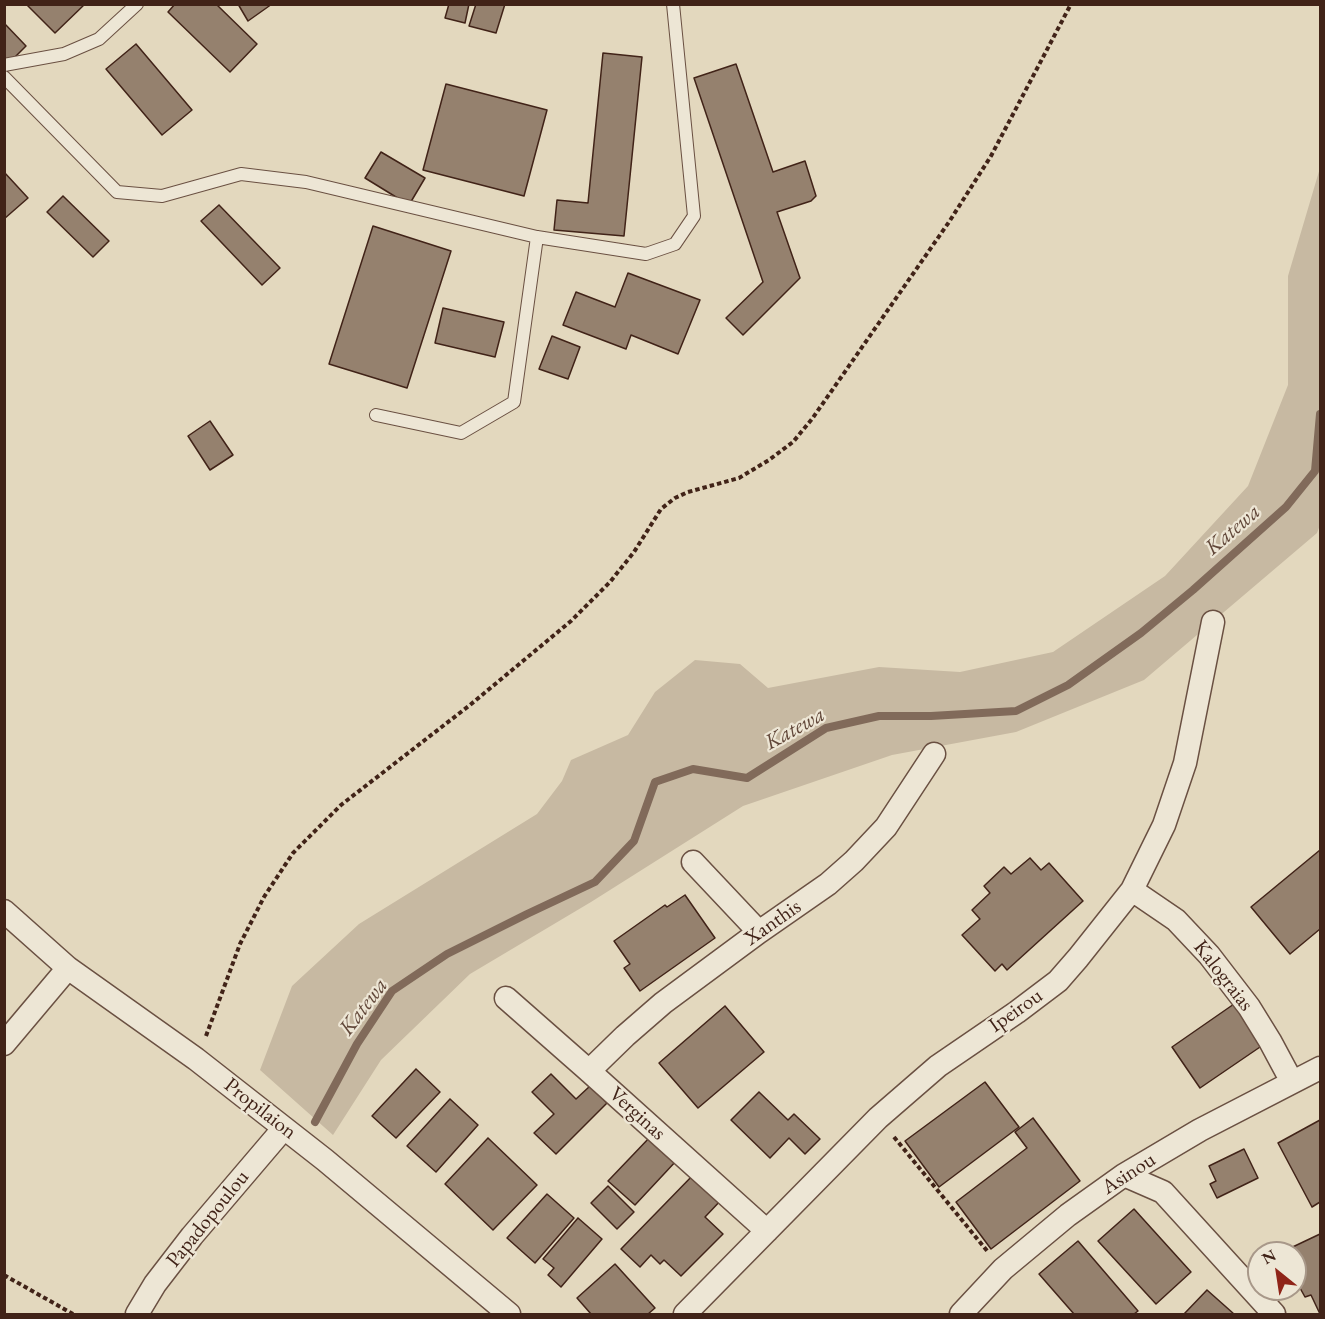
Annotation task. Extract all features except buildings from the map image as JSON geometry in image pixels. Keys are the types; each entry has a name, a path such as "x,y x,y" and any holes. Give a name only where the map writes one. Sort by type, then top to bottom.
{"street":[{"name":"Ipeirou","path":"685,1314 878,1118 938,1066 1058,981 1132,890 1164,825 1185,763 1213,622"},
{"name":"Xanthis","path":"589,1071 663,1003 828,884 855,861 886,827 934,754"},
{"path":"693,862 759,932"},
{"name":"Kalograias","path":"1132,890 1176,920 1209,956 1249,1007 1292,1082"},
{"name":"Propilaion","path":"4,911 68,968 196,1059 284,1128 509,1314"},
{"path":"4,1044 68,968"},
{"name":"Verginas","path":"506,999 767,1231"},
{"name":"Asinou","path":"961,1314 1003,1269 1068,1215 1124,1175 1200,1130 1320,1068"},
{"name":"Papadopoulou","path":"137,1314 155,1284 192,1236 284,1128"},
{"path":"1124,1175 1163,1192 1274,1314"}],"lane":[{"path":"4,65 64,54 99,39 137,4"},
{"path":"4,77 117,192 162,196 241,174 306,182 537,237 646,254 675,244 694,216 673,4"},
{"path":"376,415 461,433 514,402 537,237"}],"path":[{"path":"196,1059 222,998 240,944 264,897 293,853 341,805 470,705 571,621 610,582 634,552 661,509 675,498 688,492 739,478 769,460 800,435 949,222 985,166 1071,4"},
{"path":"878,1118 1003,1269"},
{"path":"4,1275 73,1314"}],"shaded area":[{"path":"1320,168 1320,525 1317,533 1144,680 1016,732 892,755 743,806 591,902 470,974 381,1060 333,1135 260,1070 292,986 359,924 537,814 562,781 571,760 628,735 655,692 695,660 740,664 768,688 879,667 960,672 1053,652 1165,576 1248,486 1288,385 1288,276"}],"waterway":[{"name":"Katewa","path":"315,1122 357,1044 392,991 447,954 595,882 634,841 655,782 693,769 747,778 826,728 879,716 931,716 1016,711 1068,685 1141,633 1286,507 1315,471 1320,414"}]}
